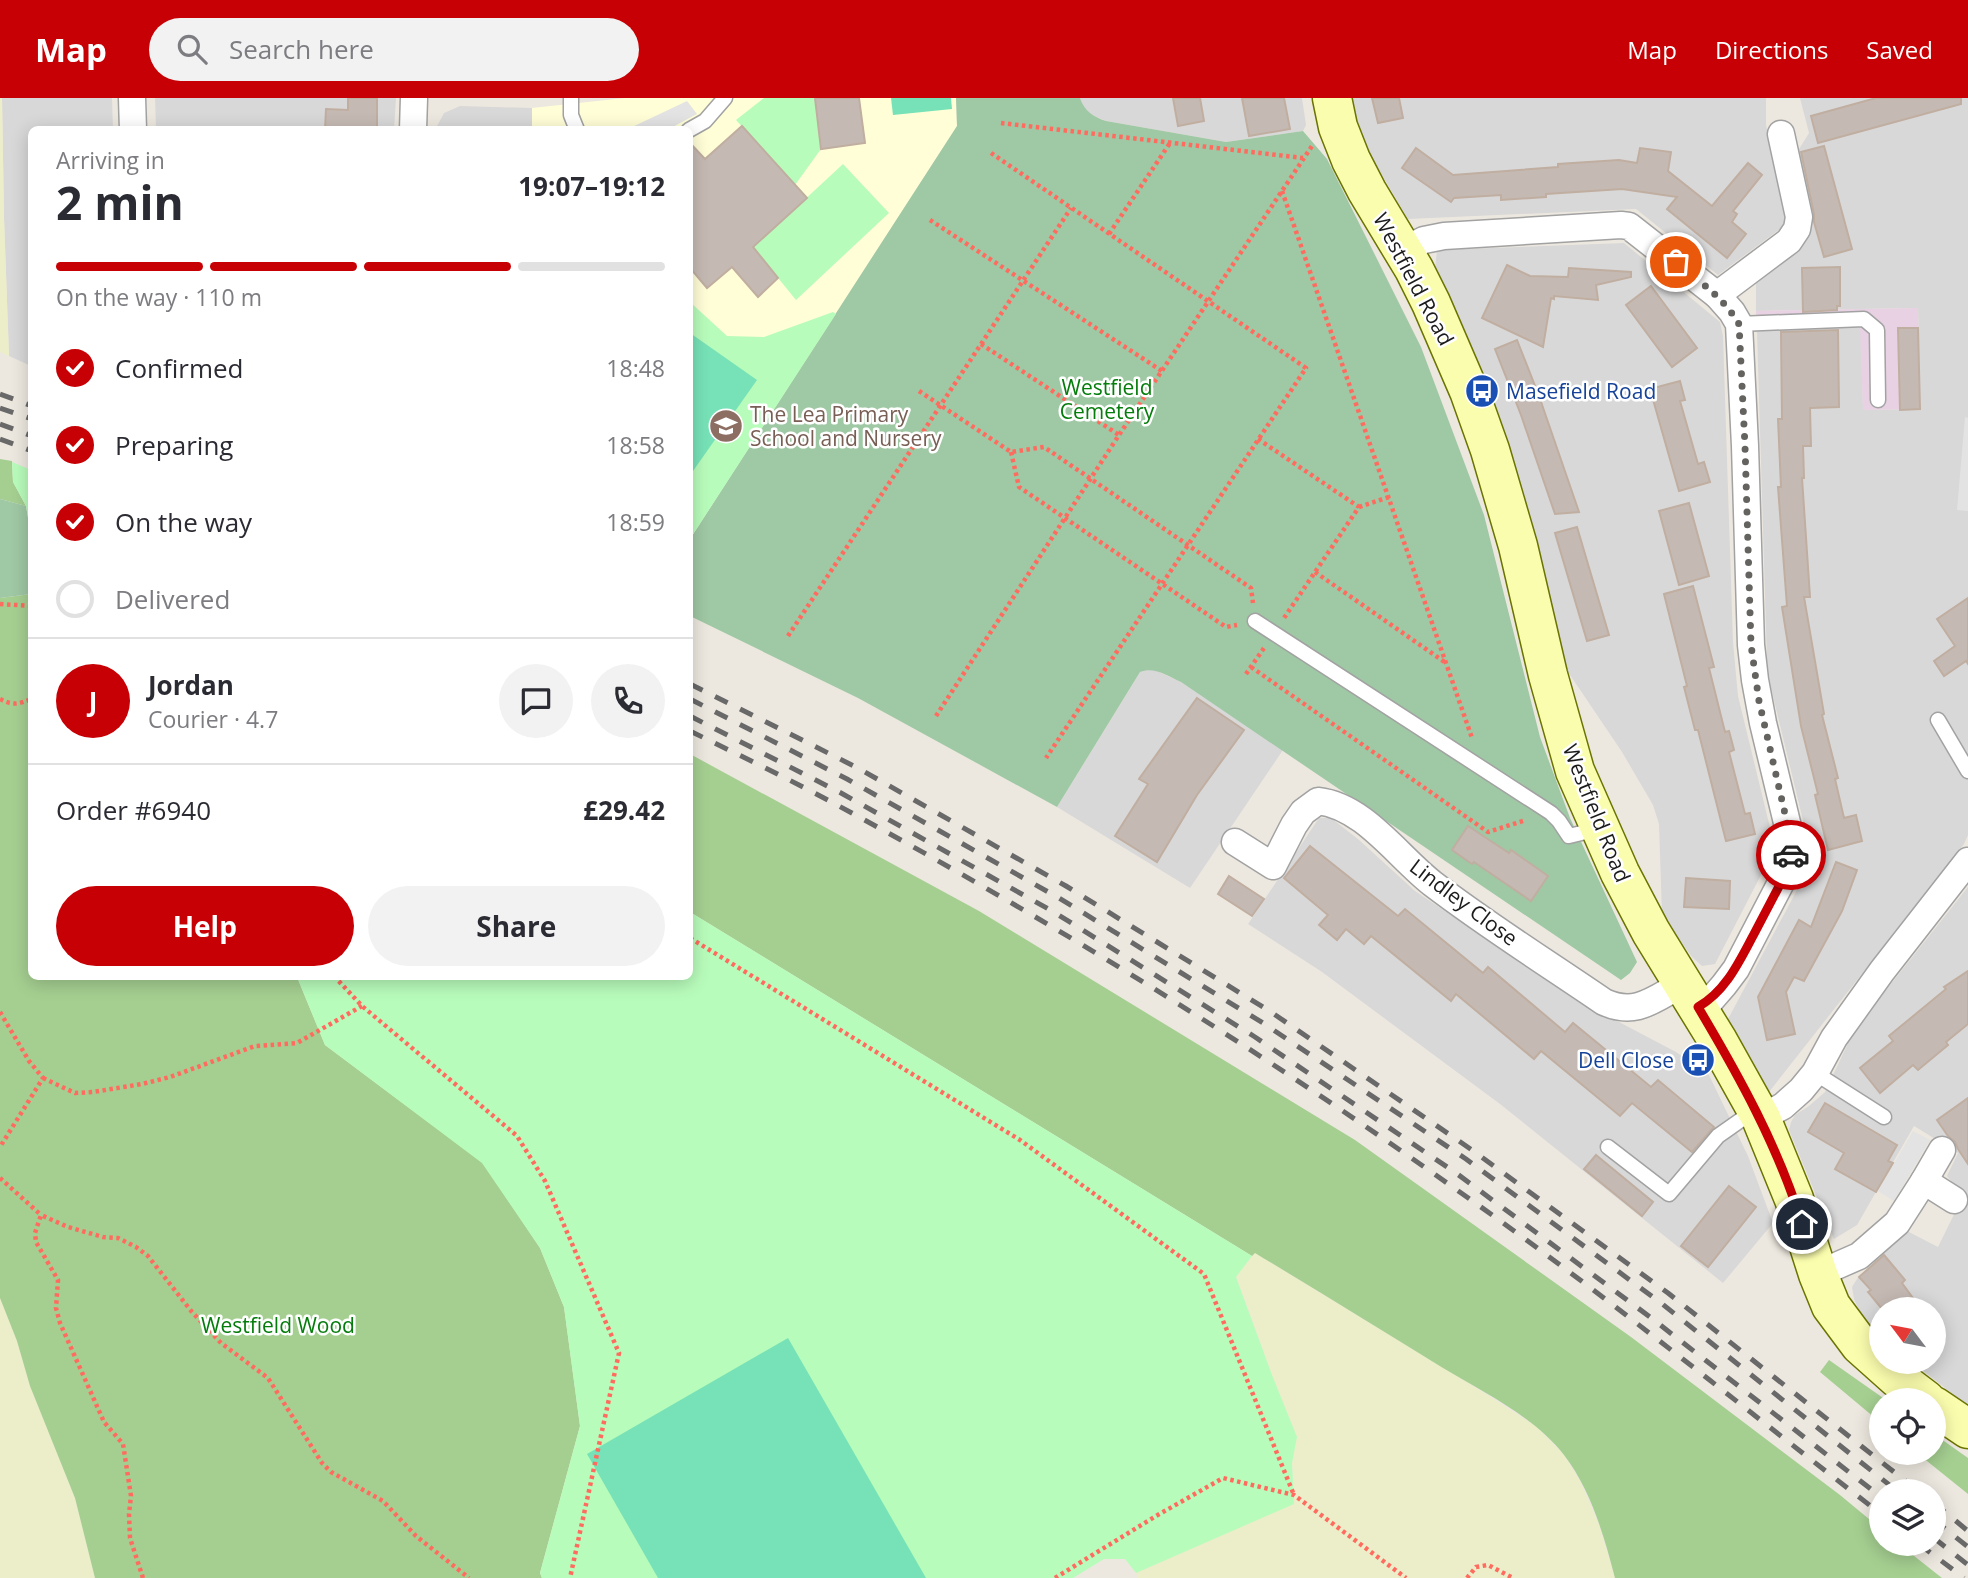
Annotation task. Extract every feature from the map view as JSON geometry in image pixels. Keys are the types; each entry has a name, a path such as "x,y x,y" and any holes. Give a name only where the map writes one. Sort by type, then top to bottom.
{"street":[{"path":"132,98 133,126"},
{"path":"413,126 414,98"},
{"name":"Westfield Road","path":"1335,113 1351,160 1404,250 1431,303 1469,391 1490,450 1518,546 1548,675 1575,771 1601,829 1635,904 1691,995 1758,1114 1794,1199 1831,1306 1860,1345 1910,1388"},
{"path":"1717,295 1789,241 1797,229 1799,216 1781,134"},
{"path":"1404,250 1424,240 1444,236 1629,226 1717,295 1739,324 1751,645 1763,723 1792,851 1787,871 1724,985 1711,1000 1691,995"},
{"name":"Lindley Close","path":"1236,842 1273,866 1303,812 1318,801 1342,806 1375,831 1431,883 1604,1002 1618,1009 1629,1009 1691,995"},
{"path":"1758,1114 1783,1106 1801,1090 1815,1073 1834,1038 1850,1016 1968,861"},
{"path":"1818,1274 1859,1256 1897,1223 1942,1150"},
{"path":"1924,1181 1954,1200"},
{"path":"1946,1414 1968,1429"}],"lane":[{"path":"571,98 570,115 575,126"},
{"path":"693,128 705,121 725,98"},
{"path":"1739,324 1864,319 1877,330 1878,400"},
{"path":"1255,621 1551,813 1569,836 1601,829"},
{"path":"1938,720 1968,771"},
{"path":"1815,1073 1884,1117"},
{"path":"1608,1147 1669,1194 1718,1136 1758,1114"}],"path":[{"path":"936,716 1119,435 1335,113"},
{"path":"1001,123 1303,158"},
{"path":"1109,234 1170,143"},
{"path":"991,153 1306,368 1046,758"},
{"path":"1282,190 1483,769"},
{"path":"788,636 1072,208"},
{"path":"930,220 1162,371"},
{"path":"981,344 1119,435"},
{"path":"919,391 1011,453 1019,486 1226,627"},
{"path":"1258,439 1359,507"},
{"path":"1011,453 1044,447 1251,588"},
{"path":"1246,674 1359,507 1389,497"},
{"path":"1315,572 1446,663"},
{"path":"0,604 28,606"},
{"path":"1251,667 1488,832 1551,813"},
{"path":"0,699 11,705 28,701"},
{"path":"693,940 1020,1140 1204,1274 1294,1495"},
{"path":"338,980 362,1006 517,1136 545,1181 620,1353 570,1578"},
{"path":"0,1012 29,1061 43,1078 75,1093 142,1084 170,1077 255,1046 297,1044 362,1006"},
{"path":"0,1147 43,1078"},
{"path":"0,1178 41,1215 68,1227 103,1237 118,1238 148,1256 192,1312 221,1343 268,1378 322,1463 331,1472 383,1501 416,1536 469,1578"},
{"path":"41,1215 35,1233 36,1242 58,1280 56,1308 60,1323 104,1422 122,1444 131,1496 130,1538 144,1578"},
{"path":"1055,1578 1223,1478 1294,1495 1406,1578"},
{"path":"1467,1578 1476,1567 1488,1566 1513,1578"}],"shaded area":[{"path":"2,98 112,98 113,126 28,126 28,365 9,356"},
{"path":"2,98 9,356 0,352"},
{"path":"155,98 396,98 394,126 156,126"},
{"name":"The Lea Primary School and Nursery","path":"625,98 956,98 957,126 693,534 693,126 532,126 532,108"},
{"path":"1080,98 1302,98 1306,125 1303,131 1226,142 1106,121 1090,114"},
{"path":"1351,98 1766,98 1766,125 1788,223 1718,275 1636,209 1408,219 1372,158 1357,126"},
{"path":"1800,98 1968,98 1968,835 1964,844 1769,1092 1728,1019 1805,875 1810,858 1767,661 1757,332 1779,327 1861,326 1863,410 1920,409 1918,308 1756,311 1756,280 1804,243 1808,235 1796,154 1809,133"},
{"path":"687,101 697,114 675,126 634,126"},
{"path":"460,106 532,108 532,126 437,126 444,113"},
{"path":"1624,243 1720,322 1723,336 1733,642 1738,696 1775,848 1715,964 1702,966 1692,957 1662,915 1659,824 1653,805 1622,752 1566,669 1525,502 1488,383 1435,269 1437,250"},
{"path":"1918,308 1920,409 1863,410 1860,326 1780,327 1757,332 1756,311"},
{"path":"1965,417 1968,418 1968,511 1957,510"},
{"path":"1147,669 1181,682 1283,750 1190,888 1057,807 1140,672"},
{"path":"1319,818 1331,818 1415,891 1583,1003 1676,1052 1709,1075 1748,1156 1773,1223 1723,1283 1500,1104 1322,972 1248,924"},
{"path":"1968,887 1968,1406 1927,1374 1946,1374 1946,1297 1869,1297 1869,1324 1854,1299 1852,1287 1907,1231 1938,1247 1965,1192 1947,1176 1958,1153 1914,1126 1857,1225 1834,1239 1789,1130 1795,1115 1825,1092 1851,1037"},
{"path":"1913,1131 1930,1140 1894,1201 1878,1191"},
{"path":"1255,1253 1537,1427 1564,1455 1580,1481 1599,1525 1615,1578 1138,1578 1136,1573 1294,1503 1292,1463 1297,1437 1236,1276"},
{"path":"0,1298 17,1341 30,1386 75,1498 95,1578 0,1578"}],"green space":[{"path":"764,98 815,98 821,149 795,185 736,120"},
{"path":"891,98 951,98 952,109 893,115"},
{"name":"Westfield Cemetery","path":"956,98 1080,98 1090,113 1106,121 1226,142 1303,131 1327,159 1421,347 1484,515 1540,737 1570,818 1637,962 1630,973 1621,980 1181,682 1161,672 1140,672 1057,807 858,698 693,617 693,534 957,126"},
{"path":"843,164 889,213 796,300 761,257 740,276 732,267"},
{"path":"693,305 727,336 764,337 833,312 836,314 693,534"},
{"path":"693,335 757,380 693,471"},
{"path":"0,459 12,461 13,482 26,506 0,499"},
{"path":"12,462 28,469 28,518 26,506 13,482"},
{"path":"0,499 26,506 28,594 0,598"},
{"name":"Westfield Wood","path":"28,594 28,980 298,980 325,1045 483,1163 540,1248 564,1307 580,1426 540,1573 542,1578 95,1578 75,1498 30,1386 17,1341 0,1298 0,598"},
{"path":"693,756 979,911 1355,1140 1631,1337 1840,1495 1869,1519 1869,1556 1914,1556 1942,1578 1615,1578 1589,1498 1564,1455 1552,1441 1524,1417 1491,1396 1255,1253 1252,1256 693,914"},
{"path":"693,914 1252,1256 1236,1277 1297,1437 1292,1463 1294,1504 1136,1573 1125,1559 1104,1559 1073,1578 542,1578 540,1573 580,1426 564,1307 540,1248 482,1163 325,1045 298,980 693,980"},
{"path":"788,1338 926,1578 658,1578 587,1454"},
{"path":"1829,1360 1869,1388 1869,1413 1820,1372"},
{"path":"1946,1442 1968,1458 1968,1494 1932,1465 1946,1465"}],"building":[{"path":"348,98 377,98 377,126 325,126 326,109 348,110"},
{"path":"815,98 859,98 865,143 821,149"},
{"path":"1173,98 1200,98 1204,121 1178,126"},
{"path":"1242,98 1284,98 1290,129 1249,136"},
{"path":"1372,98 1399,98 1403,118 1378,123"},
{"path":"1876,98 1961,98 1961,104 1818,143 1811,116"},
{"path":"742,126 807,198 753,247 778,278 758,297 732,267 707,288 693,272 693,146 705,159"},
{"path":"1824,146 1852,249 1824,257 1814,222 1801,152"},
{"path":"1416,148 1453,175 1619,160 1637,163 1640,148 1671,152 1668,171 1712,206 1748,163 1762,175 1733,211 1737,214 1732,222 1746,234 1727,258 1667,209 1677,197 1622,189 1501,200 1501,195 1454,198 1451,202 1402,168"},
{"path":"1507,265 1530,276 1568,277 1569,268 1631,272 1631,277 1596,285 1598,300 1554,296 1554,299 1551,298 1543,347 1482,318"},
{"path":"1840,267 1840,306 1837,306 1837,310 1803,312 1802,268"},
{"path":"1651,286 1697,348 1672,367 1626,305"},
{"path":"1898,328 1918,328 1920,409 1900,410"},
{"path":"1838,330 1839,407 1810,408 1811,446 1803,446 1802,478 1810,597 1804,597 1824,714 1822,715 1838,778 1835,779 1844,818 1856,815 1862,841 1828,850 1815,795 1818,794 1801,726 1782,607 1787,606 1778,487 1781,487 1778,419 1782,419 1781,332"},
{"path":"1517,340 1579,512 1555,514 1495,349"},
{"path":"1680,381 1685,400 1680,401 1698,464 1704,462 1710,482 1679,491 1650,389"},
{"path":"1689,503 1709,576 1679,585 1659,511"},
{"path":"1577,527 1609,635 1587,641 1555,533"},
{"path":"1693,586 1714,667 1709,668 1725,732 1729,731 1734,750 1729,752 1745,814 1750,813 1755,834 1726,841 1698,730 1695,730 1684,687 1687,686 1664,594"},
{"path":"1968,598 1968,664 1966,661 1944,676 1934,661 1955,646 1937,619"},
{"path":"1197,698 1244,730 1197,795 1157,862 1115,836 1148,784 1139,779"},
{"path":"1468,826 1509,853 1511,850 1548,876 1531,901 1452,850"},
{"path":"1310,846 1398,916 1405,909 1483,973 1488,967 1565,1032 1573,1023 1651,1087 1658,1080 1714,1127 1692,1152 1632,1103 1620,1116 1541,1051 1534,1059 1456,994 1451,1001 1371,936 1364,944 1346,929 1337,940 1319,925 1328,915 1284,878"},
{"path":"1836,862 1857,870 1842,911 1804,981 1794,977 1786,992 1795,1034 1767,1040 1758,997 1799,920 1811,927"},
{"path":"1229,876 1264,899 1252,916 1218,894"},
{"path":"1686,878 1730,881 1729,909 1684,907"},
{"path":"1968,971 1968,1024 1918,1070 1913,1065 1880,1093 1860,1068 1893,1041 1889,1036 1946,989 1944,987"},
{"path":"1968,1098 1968,1164 1937,1120"},
{"path":"1825,1103 1897,1145 1888,1161 1893,1163 1876,1192 1835,1169 1844,1153 1808,1132"},
{"path":"1596,1155 1653,1202 1642,1216 1584,1169"},
{"path":"1729,1186 1756,1207 1708,1267 1681,1246"},
{"path":"1884,1255 1905,1280 1902,1283 1912,1297 1872,1297 1868,1292 1871,1290 1859,1277"}],"railway":[{"path":"0,394 28,404"},
{"path":"0,408 28,418"},
{"path":"0,424 28,434"},
{"path":"0,439 28,450"},
{"path":"693,686 856,767 1066,886 1271,1012 1472,1150 1668,1293 1903,1479"},
{"path":"693,701 847,779 1059,898 1263,1023 1466,1159 1661,1303 1882,1479"},
{"path":"693,718 841,793 1052,911 1255,1037 1456,1173 1650,1317 1869,1488"},
{"path":"693,732 819,795 916,848 1148,985 1299,1082 1447,1183 1557,1263 1869,1505"},
{"path":"1946,1513 1968,1531"},
{"path":"1946,1530 1968,1547"},
{"path":"1946,1548 1968,1565"},
{"path":"1935,1556 1964,1578"}],"way so far":[{"path":"1676,262 1717,295 1739,324 1751,645 1763,723 1789,831 1791,855"}],"place":[{"name":"Masefield Road","path":"1482,391"},
{"name":"The Lea Primary School and Nursery","path":"726,426"},
{"name":"Dell Close","path":"1698,1060"}],"route":[{"path":"1791,855 1787,871 1735,969 1711,1000 1698,1007 1761,1118 1802,1224"}]}
